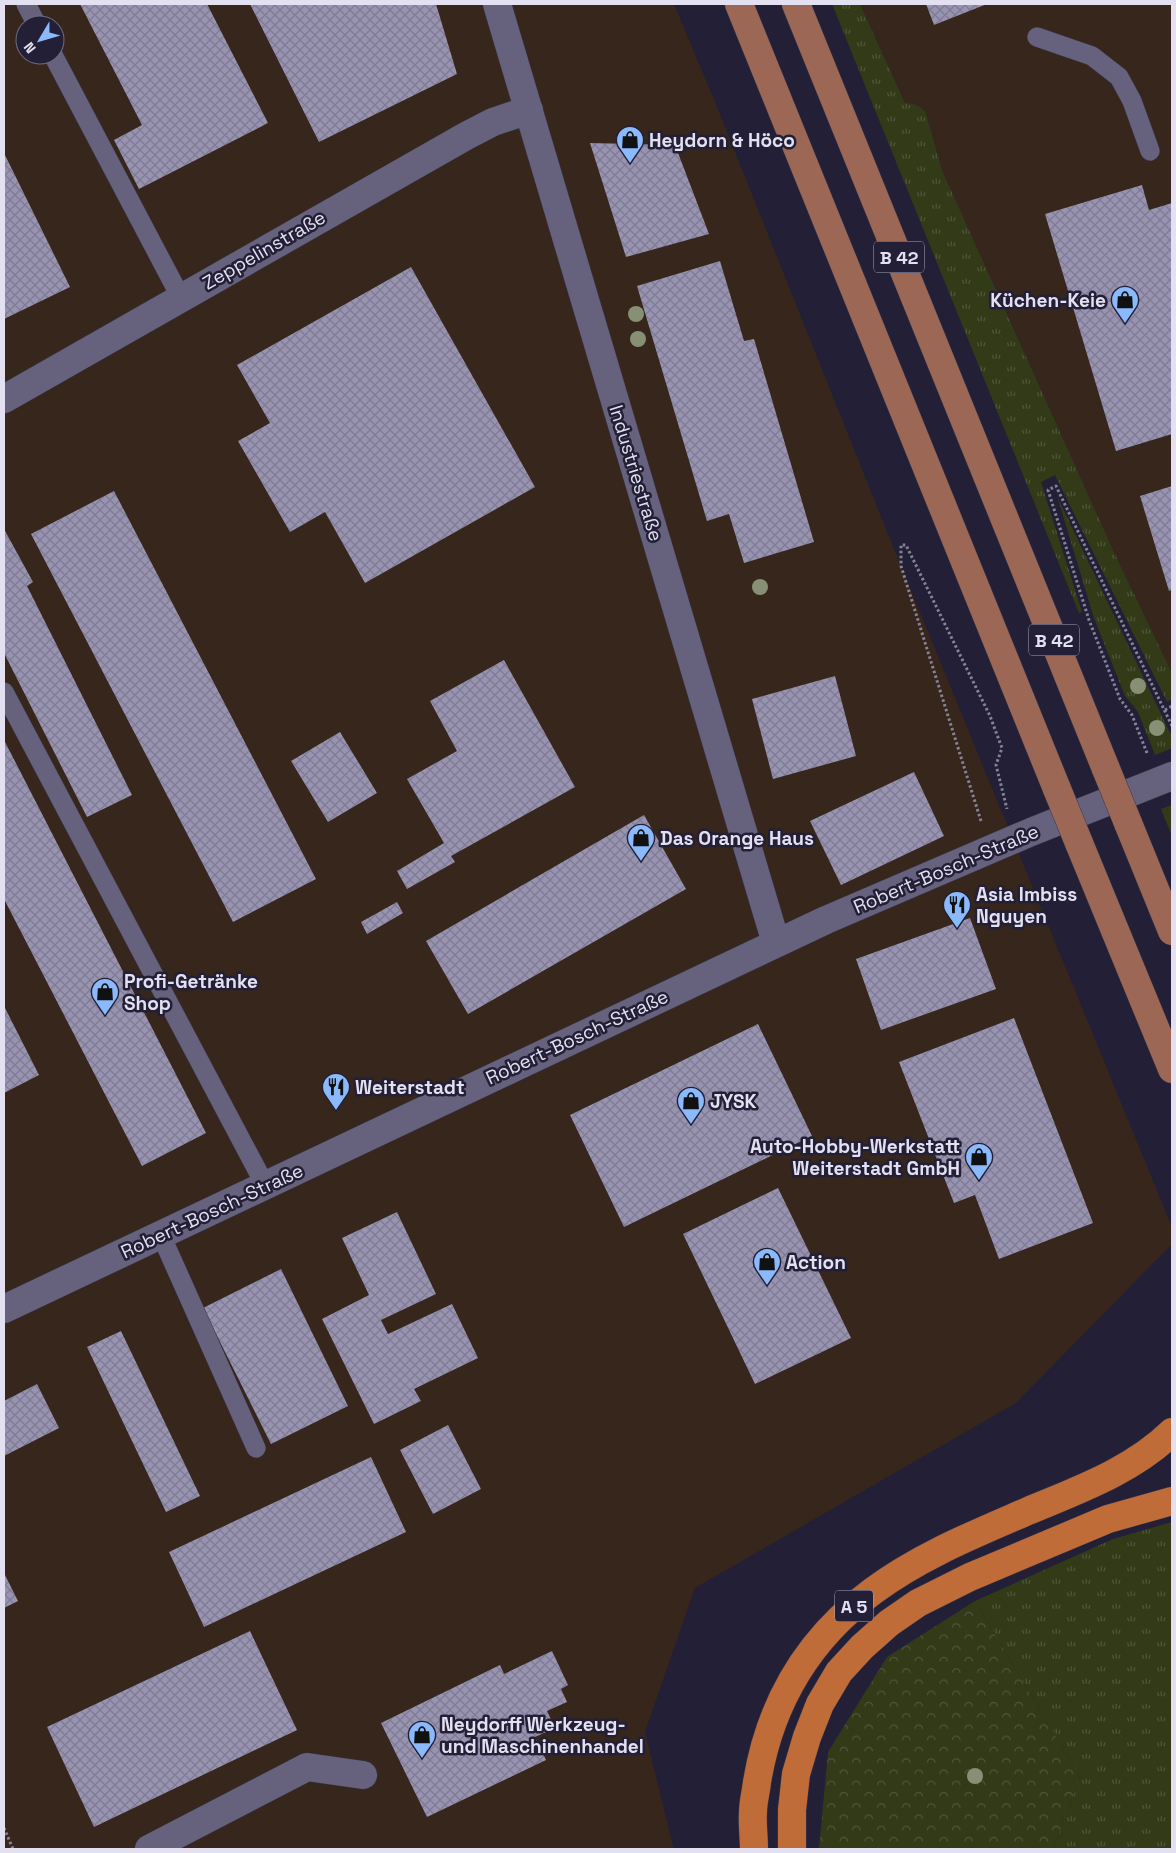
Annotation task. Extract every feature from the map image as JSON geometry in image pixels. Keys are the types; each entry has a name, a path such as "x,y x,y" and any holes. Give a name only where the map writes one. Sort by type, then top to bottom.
{"highway":[{"name":"A 5","path":"754,1849 753,1812 761,1760 774,1714 799,1667 821,1638 842,1616 874,1590 914,1565 955,1543 1097,1481 1131,1464 1158,1445 1172,1432"},
{"path":"792,1849 792,1810 796,1774 806,1737 820,1704 840,1672 862,1647 889,1623 918,1603 970,1578 1108,1519 1172,1501"}],"main road":[{"name":"B 42","path":"740,4 1172,1069"},
{"name":"B 42","path":"796,4 1172,931"}],"street":[{"name":"Industriestraße","path":"497,4 776,943"},
{"name":"Zeppelinstraße","path":"4,399 466,136 493,122 529,110"},
{"name":"Robert-Bosch-Straße","path":"4,1309 776,943 1160,772"},
{"path":"149,1849 307,1766 363,1776"}],"lane":[{"path":"1037,37 1092,56 1119,77 1132,102 1150,151"},
{"path":"58,65 181,298"},
{"path":"4,692 265,1185"},
{"path":"161,1235 256,1448"}],"path":[{"path":"1160,772 1132,715 1120,699 1089,620 1048,490 1056,486 1172,726"},
{"path":"989,849 901,566 901,545 906,545 990,716 1002,748 996,765 1006,808"},
{"path":"1165,710 1172,706"},
{"path":"4,1828 13,1849"}],"shaded area":[{"path":"4,4 674,4 892,544 1172,1227 1172,1244 1016,1403 695,1588 645,1732 674,1849 4,1849"},
{"path":"860,4 1172,4 1172,673 1114,552 942,170 926,113 905,103"}],"green space":[{"path":"832,4 860,4 905,103 917,105 926,113 942,170 1114,552 1172,673 1172,699 1167,702 1055,475 1041,482 1082,612 1079,613"},
{"path":"1057,496 1172,737 1172,748 1155,755 1138,712 1125,696 1094,618"},
{"path":"1172,805 1172,836 1161,809"},
{"path":"1172,1522 1172,1849 1053,1849 1080,1777 975,1601 1113,1539"},
{"path":"975,1601 1080,1777 1053,1849 819,1849 828,1752 887,1657"}],"building":[{"path":"80,4 207,4 268,123 139,189 114,140 142,125"},
{"path":"250,4 436,4 457,74 319,142"},
{"path":"926,4 987,4 934,25"},
{"path":"590,143 675,145 709,234 626,257"},
{"path":"4,153 70,287 4,319"},
{"name":"Küchen-Keie","path":"1142,185 1149,210 1172,203 1172,434 1116,451 1045,214"},
{"path":"720,261 744,341 754,339 814,542 744,563 729,514 707,521 637,286"},
{"path":"411,267 535,487 365,583 325,512 290,532 238,441 270,423 237,365"},
{"path":"1172,486 1172,590 1169,591 1140,496"},
{"path":"114,491 316,879 233,922 31,534"},
{"path":"4,529 33,582 27,586 132,795 87,817 4,653"},
{"path":"504,660 575,787 451,856 455,862 407,889 397,871 444,843 407,779 457,751 430,701"},
{"path":"835,676 856,756 773,779 752,699"},
{"path":"340,732 377,793 328,822 291,761"},
{"name":"Profi-Getränke Shop","path":"4,740 206,1133 142,1166 4,899"},
{"path":"914,772 944,836 841,885 810,821"},
{"path":"644,815 686,889 468,1014 426,941"},
{"path":"397,902 403,913 367,934 361,922"},
{"path":"970,918 996,989 881,1030 856,959"},
{"path":"4,1006 39,1075 4,1093"},
{"path":"1014,1018 1093,1223 999,1259 975,1195 954,1203 899,1062"},
{"name":"JYSK","path":"758,1024 812,1136 624,1227 570,1115"},
{"name":"Action","path":"778,1188 851,1338 755,1384 683,1234"},
{"path":"397,1212 436,1294 381,1320 388,1334 452,1304 478,1358 414,1389 421,1401 374,1424 322,1319 369,1295 342,1238"},
{"path":"281,1269 348,1406 271,1444 203,1308"},
{"path":"121,1331 200,1496 166,1512 87,1347"},
{"path":"37,1384 59,1428 4,1456 4,1401"},
{"path":"448,1425 481,1489 433,1514 400,1450"},
{"path":"371,1457 406,1532 204,1627 169,1552"},
{"path":"4,1573 18,1601 4,1608"},
{"path":"250,1631 297,1730 94,1827 47,1727"},
{"path":"552,1651 568,1685 561,1689 567,1702 547,1711 555,1728 535,1737 546,1760 427,1817 381,1723 500,1665 504,1674"}],"place":[{"name":"Heydorn & Höco","path":"630,164"},
{"name":"Küchen-Keie","path":"1125,324"},
{"name":"Das Orange Haus","path":"641,862"},
{"name":"Asia Imbiss Nguyen","path":"957,929"},
{"name":"Profi-Getränke Shop","path":"105,1016"},
{"name":"Weiterstadt","path":"336,1111"},
{"name":"JYSK","path":"691,1125"},
{"name":"Auto-Hobby-Werkstatt Weiterstadt GmbH","path":"979,1181"},
{"name":"Action","path":"767,1286"},
{"name":"Neydorff Werkzeug- und Maschinenhandel","path":"422,1759"}]}
